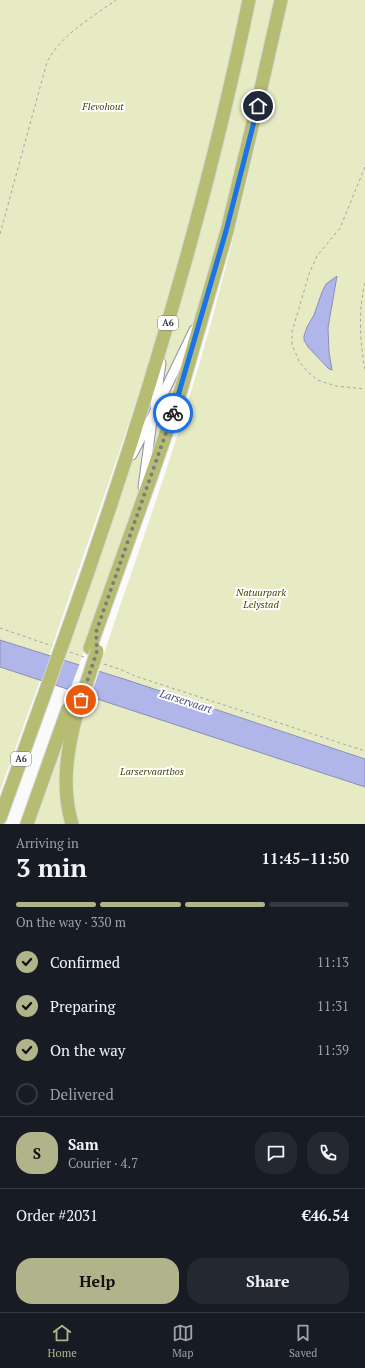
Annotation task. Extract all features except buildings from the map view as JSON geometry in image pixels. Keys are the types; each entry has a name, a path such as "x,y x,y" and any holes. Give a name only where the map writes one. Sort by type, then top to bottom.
{"highway":[{"name":"A6","path":"0,818 93,558 165,332 216,149 249,0"},
{"path":"27,824 94,655 96,632 181,390 238,185 281,0"},
{"path":"72,824 68,800 67,759 73,711"}],"lane":[{"path":"120,475 153,415 206,304"},
{"path":"139,512 165,332"}],"path":[{"path":"0,234 47,62 54,50 65,38 116,0"},
{"path":"365,167 340,228 317,256 314,263 292,332 292,345 300,363 317,380 336,386 365,389"},
{"path":"365,283 361,312 360,335 365,370"},
{"path":"0,628 94,655 135,676 365,751"}],"green space":[{"name":"Flevohout","path":"0,0 242,0 211,141 174,281 129,422 49,656 0,640"},
{"path":"254,0 274,0 256,92 214,259 166,418 79,665 59,659 93,570"},
{"name":"Natuurpark Lelystad","path":"288,0 365,0 365,759 98,671 163,480 212,320 257,137"},
{"path":"0,667 40,680 0,791"},
{"name":"Larservaartbos","path":"90,696 365,786 365,824 78,824 73,802 72,782 76,735"},
{"path":"67,734 68,824 35,824"}],"water":[{"path":"337,276 328,328 329,352 332,370 329,369 308,347 304,340 304,336 326,284"},
{"name":"Larservaart","path":"0,640 130,681 365,759 365,787 0,667"}],"pier":[{"path":"80,663 100,669 90,698 69,692"}],"way so far":[{"path":"81,700 97,651 96,632 173,413"}],"route":[{"path":"173,413 206,304 258,106"}]}
